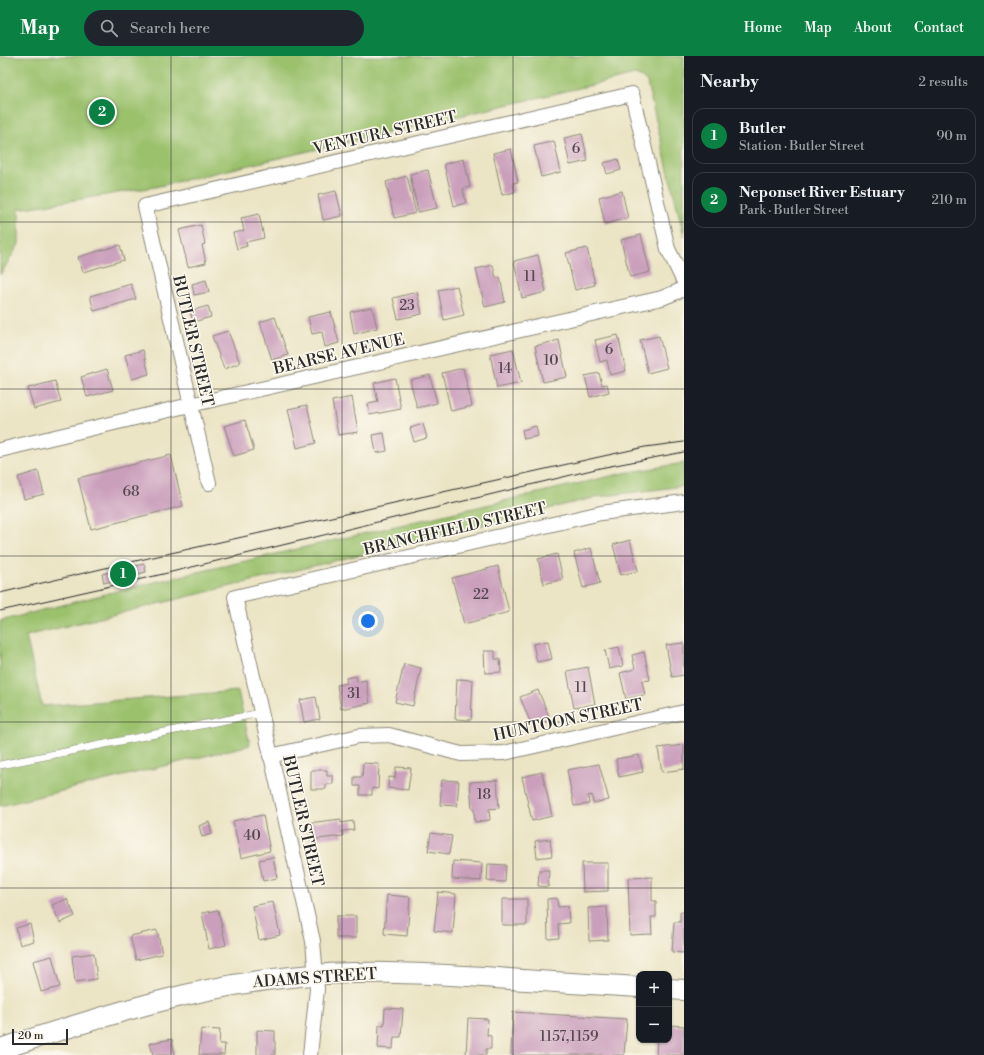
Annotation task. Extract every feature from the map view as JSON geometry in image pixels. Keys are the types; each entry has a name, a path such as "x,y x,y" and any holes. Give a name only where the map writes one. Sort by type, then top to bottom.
{"main road":[{"name":"ADAMS STREET","path":"0,1049 193,992 266,980 317,975 366,973 425,974 636,987"},
{"path":"672,989 684,990"}],"street":[{"name":"VENTURA STREET","path":"145,206 632,94 668,249 684,282"},
{"name":"BUTLER STREET","path":"145,206 209,483"},
{"name":"BEARSE AVENUE","path":"0,450 190,405 662,298 684,289"},
{"name":"BRANCHFIELD STREET","path":"235,598 601,513 684,502"},
{"name":"BUTLER STREET","path":"235,598 313,942 317,975 316,1002 310,1055"},
{"name":"HUNTOON STREET","path":"270,756 354,737 374,735 389,735 461,754 504,753 684,712"}],"lane":[{"path":"0,764 261,713"}],"green space":[{"path":"0,56 684,56 684,236 647,83 642,78 635,75 155,187 19,209 19,244 0,275"},
{"path":"684,463 684,486 597,497 26,636 42,706 238,691 250,745 0,806 0,621 125,589 624,473"}],"building":[{"path":"582,134 588,161 570,165 564,138"},
{"path":"554,141 561,172 541,177 534,146"},
{"path":"511,149 518,182 513,183 515,192 502,195 493,153"},
{"path":"464,159 470,187 463,189 466,203 454,206 444,164"},
{"path":"618,159 621,170 607,174 604,163"},
{"path":"428,170 437,208 418,212 410,174"},
{"path":"407,176 416,213 394,218 386,182"},
{"path":"336,191 342,216 323,220 318,195"},
{"path":"622,191 628,218 605,224 599,197"},
{"path":"259,214 264,238 246,242 247,246 237,249 233,233 244,231 241,218"},
{"path":"201,225 205,244 202,245 206,263 188,267 179,230"},
{"path":"641,235 650,272 630,277 621,240"},
{"path":"120,245 124,260 83,272 78,257"},
{"path":"587,248 595,285 575,290 566,253"},
{"path":"538,255 546,292 522,298 514,261"},
{"path":"493,265 496,278 500,277 505,302 485,307 476,269"},
{"path":"206,280 209,292 194,295 192,284"},
{"path":"131,284 136,299 94,311 90,296"},
{"path":"457,286 464,315 444,320 438,290"},
{"path":"417,292 422,314 398,319 393,298"},
{"path":"208,306 211,317 193,322 190,311"},
{"path":"372,307 377,328 354,334 350,312"},
{"path":"331,312 339,343 325,347 322,332 312,334 308,317"},
{"path":"275,317 288,355 272,360 260,322"},
{"path":"228,331 240,363 224,369 212,336"},
{"path":"618,335 626,371 610,375 607,360 600,362 595,340"},
{"path":"659,336 667,368 648,373 640,340"},
{"path":"559,340 567,377 543,382 535,346"},
{"path":"513,349 521,383 497,388 490,354"},
{"path":"143,350 149,374 132,379 125,355"},
{"path":"463,368 472,406 451,411 442,373"},
{"path":"107,369 113,390 87,397 81,377"},
{"path":"599,373 602,385 607,384 609,392 590,397 585,376"},
{"path":"430,375 437,403 417,408 410,380"},
{"path":"395,378 401,409 370,415 368,404 378,402 374,383"},
{"path":"55,381 61,402 34,409 28,388"},
{"path":"352,397 358,432 338,435 332,401"},
{"path":"307,405 316,443 297,448 288,409"},
{"path":"245,420 254,450 234,456 224,426"},
{"path":"423,424 427,438 414,442 410,428"},
{"path":"536,426 538,436 524,439 522,430"},
{"path":"384,433 387,451 376,453 373,435"},
{"path":"171,455 183,506 91,529 78,478"},
{"path":"38,471 44,494 24,499 18,477"},
{"path":"630,540 638,571 621,575 613,545"},
{"path":"591,548 600,583 583,588 574,553"},
{"path":"557,554 563,579 544,584 538,559"},
{"path":"144,564 146,572 104,583 102,574"},
{"path":"498,566 509,612 464,624 452,578"},
{"path":"548,641 552,659 537,662 533,644"},
{"path":"684,643 684,675 672,677 666,645"},
{"path":"619,647 623,666 609,669 605,650"},
{"path":"484,651 495,651 495,659 500,659 501,672 485,673"},
{"path":"644,652 650,680 642,681 645,695 626,699 620,673 635,669 632,655"},
{"path":"404,664 421,668 413,706 395,702"},
{"path":"588,667 595,704 574,708 567,671"},
{"path":"356,676 357,682 366,680 370,703 341,709 337,685 347,683 346,678"},
{"path":"457,679 473,680 471,720 455,719"},
{"path":"538,690 549,716 531,724 520,697"},
{"path":"316,697 320,719 304,722 300,700"},
{"path":"684,745 684,769 662,772 658,748"},
{"path":"639,755 643,772 619,777 616,759"},
{"path":"363,763 379,764 378,789 372,788 372,795 360,795 360,786 354,786 354,777 362,777"},
{"path":"599,764 609,800 593,803 592,795 588,796 589,804 574,806 567,770"},
{"path":"396,767 411,768 408,790 388,788 389,777 395,778"},
{"path":"311,770 327,770 327,776 333,776 333,784 326,784 326,789 311,789"},
{"path":"542,772 552,816 532,821 522,777"},
{"path":"442,780 459,781 457,806 440,805"},
{"path":"497,780 499,808 489,809 490,820 475,822 474,809 472,809 470,782"},
{"path":"263,815 270,851 241,858 233,821"},
{"path":"341,819 341,823 353,821 354,830 342,831 343,836 310,840 308,823"},
{"path":"209,822 212,834 202,837 199,826"},
{"path":"431,833 452,836 449,854 428,851"},
{"path":"550,839 552,856 537,858 535,841"},
{"path":"273,857 277,878 263,881 259,860"},
{"path":"453,861 482,863 481,881 452,879"},
{"path":"582,863 608,863 608,891 583,892"},
{"path":"488,864 506,865 505,882 487,881"},
{"path":"539,870 549,870 548,887 538,886"},
{"path":"652,877 652,901 656,901 656,917 651,917 652,934 630,935 628,878"},
{"path":"438,892 456,894 453,933 434,931"},
{"path":"387,895 410,897 407,936 384,934"},
{"path":"557,898 558,907 568,906 569,923 558,924 559,938 548,939 547,899"},
{"path":"67,899 75,916 60,923 52,905"},
{"path":"502,899 527,899 527,925 502,925"},
{"path":"273,902 280,935 259,940 252,906"},
{"path":"607,907 608,940 589,941 588,908"},
{"path":"218,910 226,945 209,949 202,913"},
{"path":"680,912 684,912 684,953 672,952 674,922 680,922"},
{"path":"336,916 356,916 356,938 336,938"},
{"path":"30,924 34,941 20,945 16,928"},
{"path":"157,930 162,954 136,960 130,936"},
{"path":"94,953 97,979 75,982 72,956"},
{"path":"52,956 60,987 41,992 33,961"},
{"path":"385,1008 403,1009 401,1037 394,1037 393,1049 378,1048 379,1025 384,1025"},
{"path":"513,1012 627,1019 624,1055 511,1055"},
{"path":"468,1018 488,1019 487,1035 491,1036 491,1049 486,1049 486,1055 466,1055"},
{"path":"672,1025 684,1026 684,1055 656,1055 657,1043 672,1043"},
{"path":"201,1029 220,1030 219,1044 225,1044 224,1055 199,1055"},
{"path":"257,1030 275,1031 275,1055 257,1055"},
{"path":"172,1039 175,1055 153,1055 150,1043"}],"tram line":[{"path":"0,593 122,564 599,457 645,447 684,442"},
{"path":"0,611 159,575 600,468 684,452"}],"place":[{"name":"Neponset River Estuary","path":"102,112"},
{"name":"Butler","path":"123,574"}]}
